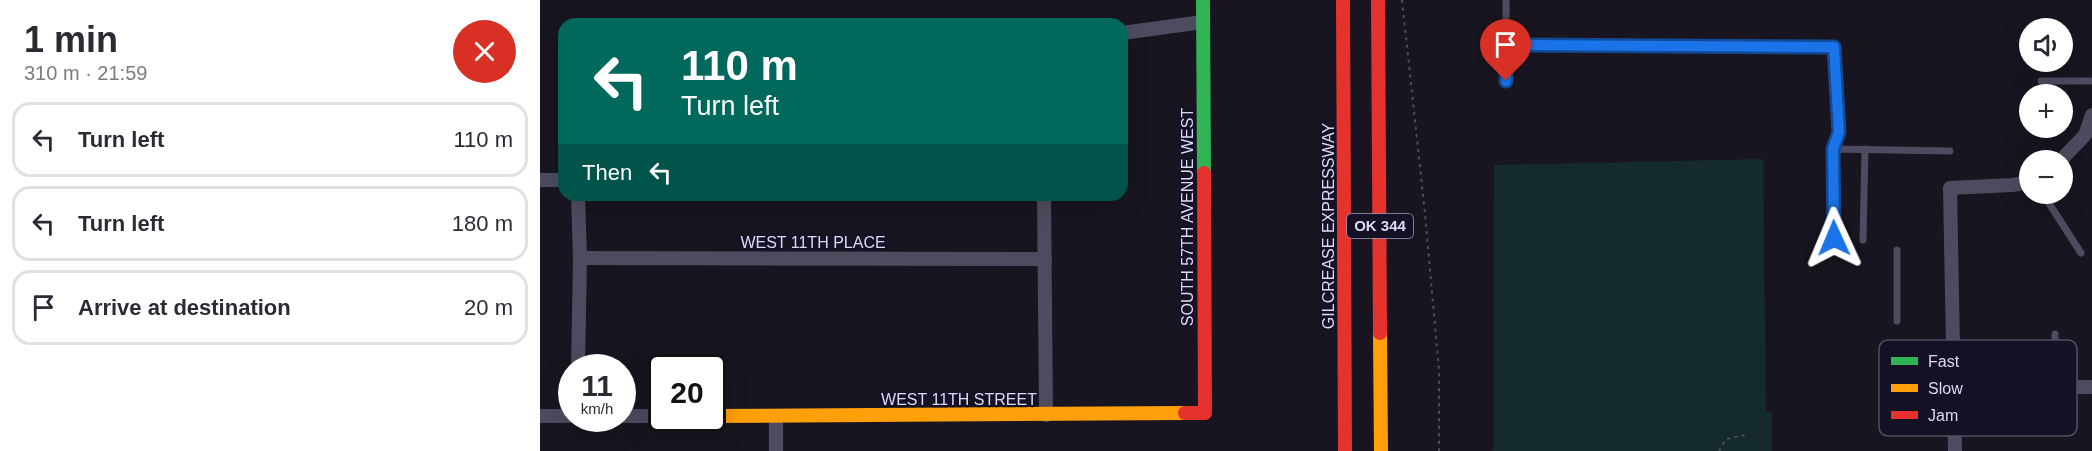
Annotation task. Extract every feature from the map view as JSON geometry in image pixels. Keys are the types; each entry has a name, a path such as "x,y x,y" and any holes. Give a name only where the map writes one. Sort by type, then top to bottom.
{"main road":[{"name":"SOUTH 57TH AVENUE WEST","path":"1203,0 1205,413"},
{"name":"GILCREASE EXPRESSWAY","path":"1343,0 1345,451"},
{"name":"OK 344","path":"1378,0 1381,451"},
{"name":"WEST 11TH STREET","path":"726,416 1205,413"}],"street":[{"path":"1128,32 1203,22"},
{"path":"2072,150 2088,136 2092,115"},
{"path":"540,180 558,180"},
{"path":"1953,340 1950,188 2019,184"},
{"path":"578,201 578,354"},
{"path":"1044,201 1046,415"},
{"name":"WEST 11TH PLACE","path":"580,258 1046,259"},
{"path":"2077,387 2092,387"},
{"path":"540,416 558,416"},
{"path":"776,416 776,451"},
{"path":"1955,436 1955,451"}],"lane":[{"path":"1506,0 1506,81"},
{"path":"1507,45 1834,47 1839,132 1833,149 1834,238"},
{"path":"2041,81 2092,81"},
{"path":"1833,149 1950,151"},
{"path":"1863,240 1865,149"},
{"path":"2049,204 2081,253"},
{"path":"1897,250 1897,321"},
{"path":"2055,334 2055,340"}],"path":[{"path":"1402,0 1439,370 1439,451"},
{"path":"1719,451 1726,439 1745,435"}],"green space":[{"path":"1763,159 1766,411 1772,412 1772,451 1493,451 1494,165"}],"traffic: fast":[{"path":"1203,0 1204,173"}],"traffic: slow":[{"path":"1380,333 1381,451"},
{"path":"726,416 1185,413"}],"traffic: jam":[{"path":"1343,0 1345,451"},
{"path":"1378,0 1380,333"},
{"path":"1185,413 1205,413 1204,173"}],"route":[{"path":"1506,81 1507,45 1834,47 1839,132 1833,149 1834,238"}]}
